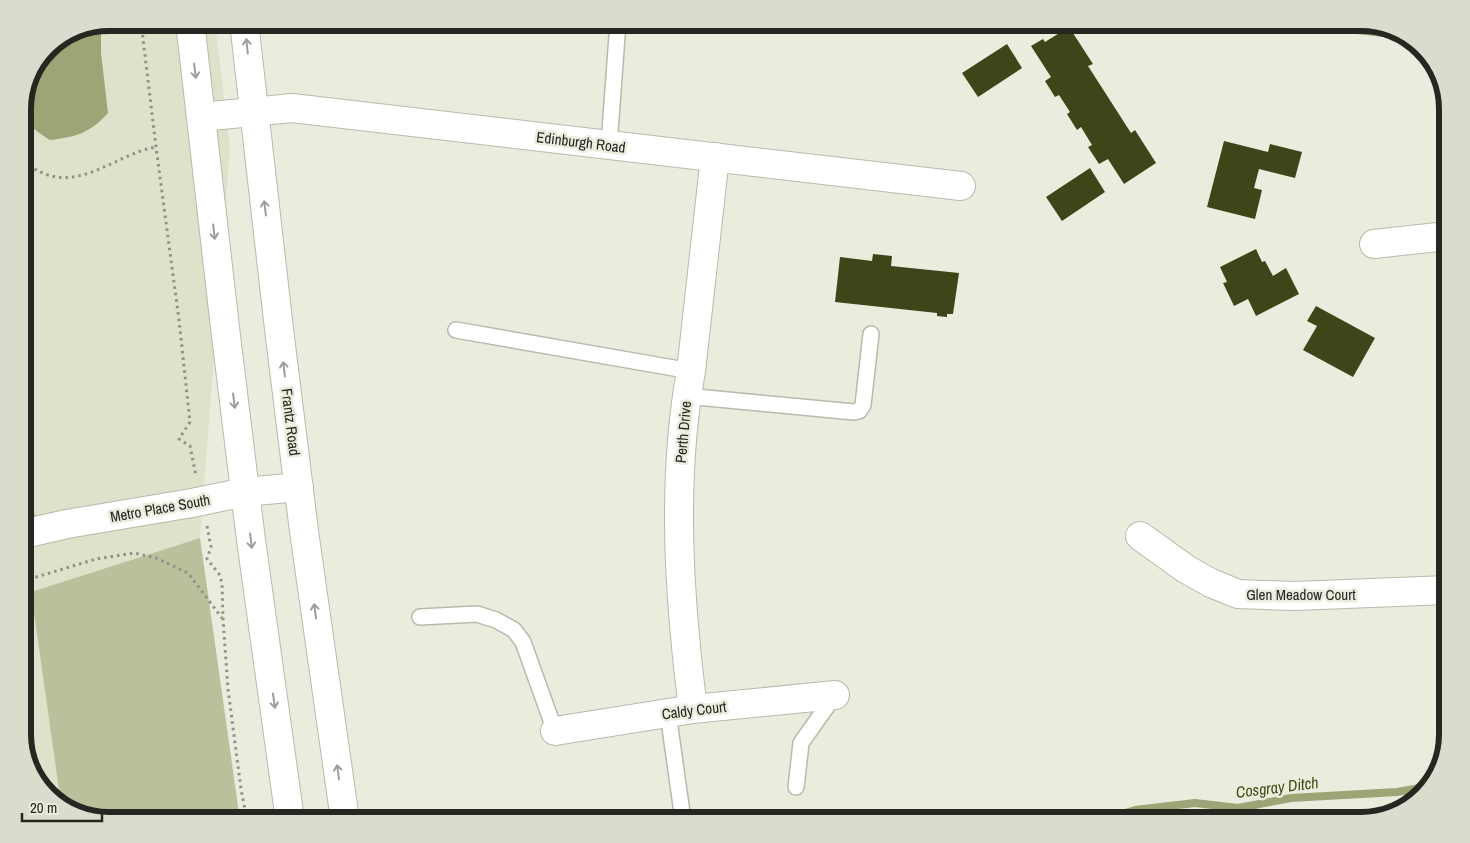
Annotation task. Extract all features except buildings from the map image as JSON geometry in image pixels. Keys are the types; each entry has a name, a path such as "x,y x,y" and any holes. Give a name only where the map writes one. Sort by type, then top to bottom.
{"street":[{"path":"191,31 245,492 289,812"},
{"name":"Frantz Road","path":"245,31 280,339 343,812"},
{"name":"Edinburgh Road","path":"201,117 292,108 961,186"},
{"name":"Perth Drive","path":"681,710 686,654 680,571 679,486 688,383 715,157"},
{"path":"1374,244 1439,237"},
{"name":"Metro Place South","path":"31,532 245,492 299,487"},
{"name":"Glen Meadow Court","path":"1140,536 1186,569 1211,583 1238,594 1295,596 1439,590"},
{"name":"Caldy Court","path":"554,731 681,710 835,695"}],"lane":[{"path":"609,145 617,31"},
{"path":"456,330 688,383 854,412 859,411 863,405 871,334"},
{"path":"420,617 477,614 496,620 514,630 523,642 554,731"},
{"path":"796,787 801,743 835,695"},
{"path":"681,710 683,812"}],"path":[{"path":"142,31 190,422 179,439 190,446 211,547 208,559 219,574 222,583 228,689 245,812"},
{"path":"31,167 49,175 74,178 103,168 148,148 156,147"},
{"path":"31,579 96,559 134,553 156,558 188,573 223,619"}],"shaded area":[{"path":"109,31 216,31 230,148 200,538 31,592 31,104 39,75 47,62 70,42 79,37 94,33"},
{"path":"1331,31 1371,32 1393,38"},
{"path":"101,32 101,53 108,113 89,130 68,137 50,140 31,126 31,104 39,75 47,62 58,51 79,37"},
{"path":"200,538 239,812 99,811 79,806 60,794 31,592"},
{"path":"31,592 60,794 44,777 39,768 31,739"}],"waterway":[{"name":"Cosgray Ditch","path":"1129,812 1195,803 1238,808 1291,798 1397,792 1416,789"}]}
